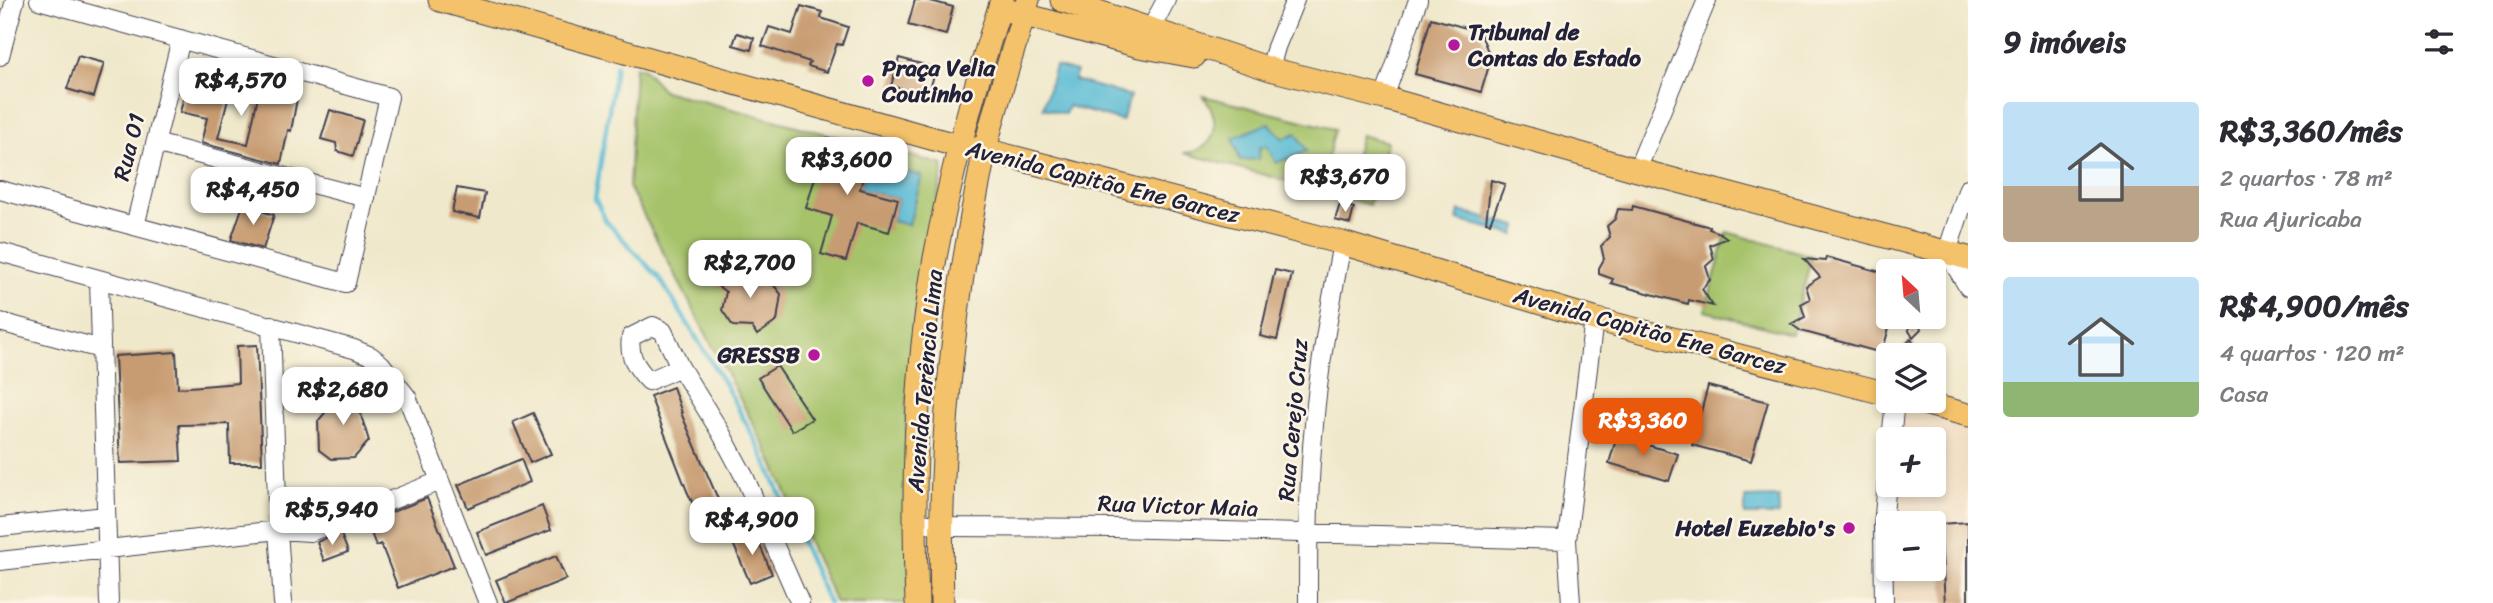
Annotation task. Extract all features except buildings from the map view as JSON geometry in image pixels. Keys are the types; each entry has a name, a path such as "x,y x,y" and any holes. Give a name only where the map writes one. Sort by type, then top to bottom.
{"main road":[{"name":"Avenida Capitão Ene Garcez","path":"440,0 959,146 985,150 1342,243 1594,319 1876,391"},
{"path":"1062,0 1269,69"},
{"name":"Avenida Terêncio Lima","path":"917,603 914,522 921,368 935,259 959,146 1001,4"},
{"path":"1001,4 1026,7 1139,46 1269,69 1384,98 1637,170 1957,255"},
{"name":"Avenida Terêncio Lima","path":"943,603 940,524 949,373 964,258 985,150 1026,7"},
{"path":"1946,409 1968,415"}],"street":[{"path":"0,55 15,0"},
{"path":"0,190 346,283 389,97 39,0"},
{"path":"1151,29 1166,0"},
{"path":"1269,69 1294,0"},
{"path":"1384,98 1418,0"},
{"path":"1637,170 1707,0"},
{"name":"Rua 01","path":"135,226 181,39"},
{"path":"155,143 366,198"},
{"path":"1968,188 1957,255 1968,287"},
{"name":"Rua Cerejo Cruz","path":"1308,603 1307,534 1314,424 1342,243"},
{"path":"0,252 271,325 371,356 381,364 407,397 488,603"},
{"path":"99,280 109,603"},
{"path":"1572,603 1567,540 1594,319"},
{"path":"0,321 101,349"},
{"path":"271,325 283,603"},
{"path":"680,367 745,478 800,603"},
{"path":"0,561 278,530 310,532 440,481"},
{"path":"1884,603 1883,527 1886,497"},
{"path":"0,527 106,516"},
{"name":"Rua Victor Maia","path":"914,522 949,527 1114,528 1567,540"}],"shaded area":[{"path":"1946,410 1968,416 1968,603 1885,603 1886,581 1946,581 1946,511 1888,511 1889,497 1946,497 1946,427 1893,427 1894,413 1946,413"}],"green space":[{"name":"GRESSB","path":"635,66 643,68 664,91 944,165 918,300 906,409 910,603 836,603 767,450 629,187"},
{"path":"1203,96 1335,129 1320,190 1184,153 1204,146 1214,132 1213,114"},
{"path":"1361,135 1387,142 1369,205 1344,198"},
{"path":"1727,232 1812,256 1791,334 1705,311"}],"water":[{"path":"1055,66 1076,72 1074,80 1130,96 1122,121 1068,106 1065,114 1043,108"},
{"path":"1269,123 1283,139 1296,133 1307,151 1276,163 1267,146 1260,147 1258,159 1240,160 1233,138"},
{"path":"868,162 922,176 909,225 892,221 898,199 860,189"},
{"path":"1459,211 1517,226 1515,235 1457,220"},
{"path":"1779,497 1779,515 1745,515 1745,498"}],"waterway":[{"path":"616,66 595,199 606,221 660,279 726,386 760,449 829,603"}],"place":[{"name":"Tribunal de Contas do Estado","path":"1454,45"},
{"name":"Praça Velia Coutinho","path":"868,81"},
{"name":"GRESSB","path":"814,355"},
{"name":"Hotel Euzebio's","path":"1849,528"}]}
